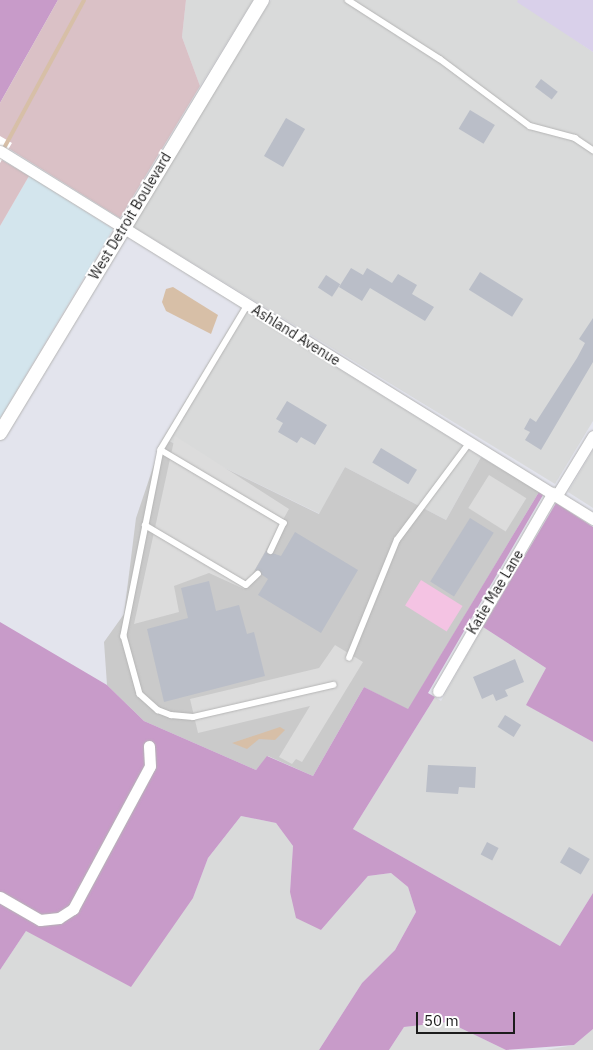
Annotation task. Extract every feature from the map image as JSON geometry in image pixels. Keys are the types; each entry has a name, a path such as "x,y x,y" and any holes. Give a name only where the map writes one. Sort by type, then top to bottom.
{"street":[{"name":"West Detroit Boulevard","path":"0,433 122,228 262,0"},
{"name":"Ashland Avenue","path":"3,152 122,228 593,519"},
{"name":"Katie Mae Lane","path":"438,691 555,494 593,436"},
{"path":"0,897 40,920 59,918 73,909 150,766 149,746"}],"lane":[{"path":"348,0 440,59 530,126 575,138 593,150"},
{"path":"248,305 161,450 124,636 140,694 148,704 171,715 194,717 333,685"},
{"path":"349,658 397,540 470,442"},
{"path":"161,450 284,523 271,551"},
{"path":"145,525 246,584 258,574"}],"shaded area":[{"path":"0,0 58,0 0,103"},
{"path":"58,0 186,0 182,37 200,86 120,218 0,143 0,103"},
{"path":"186,0 253,0 200,86 182,37"},
{"path":"271,0 518,0 593,52 593,421 555,484 132,226"},
{"path":"518,0 593,0 593,52 517,2"},
{"path":"0,159 29,176 0,226"},
{"path":"29,176 113,229 0,418 0,226"},
{"path":"173,287 218,315 211,334 166,311 162,302 166,289"},
{"path":"241,308 481,457 446,520 345,467 320,514 163,438"},
{"path":"175,436 289,509 244,589 209,573 174,586 179,612 134,624"},
{"path":"163,438 319,514 345,467 446,520 481,457 539,492 408,710 364,687 313,776 268,756 256,770 144,721 107,685 104,642 124,614 136,518"},
{"path":"593,450 593,508 568,492"},
{"path":"489,475 526,498 506,531 468,508"},
{"path":"539,492 543,495 428,693 435,697 353,829 560,946 593,893 593,1029 574,1045 506,1050 448,1022 404,1027 389,1050 319,1050 362,983 395,950 416,912 408,887 391,873 368,876 321,930 296,918 290,892 293,846 276,823 241,816 208,858 193,898 131,987 26,931 0,970 0,622 107,685 144,721 256,770 267,756 313,776 364,687 408,709"},
{"path":"556,503 593,527 593,742 526,705 546,668 483,627"},
{"path":"421,580 463,606 447,631 405,605"},
{"path":"483,627 546,668 527,705 593,742 593,893 560,946 353,829 435,697 441,701"},
{"path":"335,645 363,662 302,762 296,759 292,764 279,757 310,706 198,733 190,699 319,668"},
{"path":"280,727 285,730 275,740 259,739 247,749 232,743"},
{"path":"241,816 276,823 293,846 290,892 321,930 368,876 391,873 408,887 416,912 395,950 362,983 319,1050 0,1050 0,970 26,931 193,898 208,858"},
{"path":"448,1022 506,1050 389,1050 404,1027"},
{"path":"593,1029 593,1050 545,1050 574,1045"}],"pier":[{"path":"0,136 12,143 0,163"}],"building":[{"path":"541,79 558,92 552,100 535,87"},
{"path":"470,110 495,125 484,144 459,129"},
{"path":"286,118 305,129 283,167 264,156"},
{"path":"351,268 363,275 367,268 392,283 398,274 417,285 412,294 434,307 425,321 370,288 362,301 339,287"},
{"path":"480,272 523,299 512,317 469,290"},
{"path":"326,275 340,284 332,297 318,288"},
{"path":"593,318 593,362 541,450 525,440 530,432 524,429 530,418 536,422 577,358 585,343 579,339"},
{"path":"287,401 327,425 315,445 301,437 297,443 278,432 283,423 276,419"},
{"path":"381,448 417,470 408,484 372,463"},
{"path":"470,518 494,533 454,596 430,582"},
{"path":"295,532 358,570 321,633 258,595 268,579 255,570 266,551 281,556"},
{"path":"209,581 216,611 239,605 247,634 254,632 265,676 164,702 147,629 188,618 181,588"},
{"path":"515,659 524,682 505,690 508,696 496,701 493,694 482,699 473,677"},
{"path":"505,715 521,725 514,737 498,727"},
{"path":"428,765 476,767 475,788 459,787 458,794 426,792"},
{"path":"487,842 499,848 492,860 481,854"},
{"path":"569,847 590,859 581,875 560,863"}],"waterway":[{"path":"3,150 84,0"}]}
